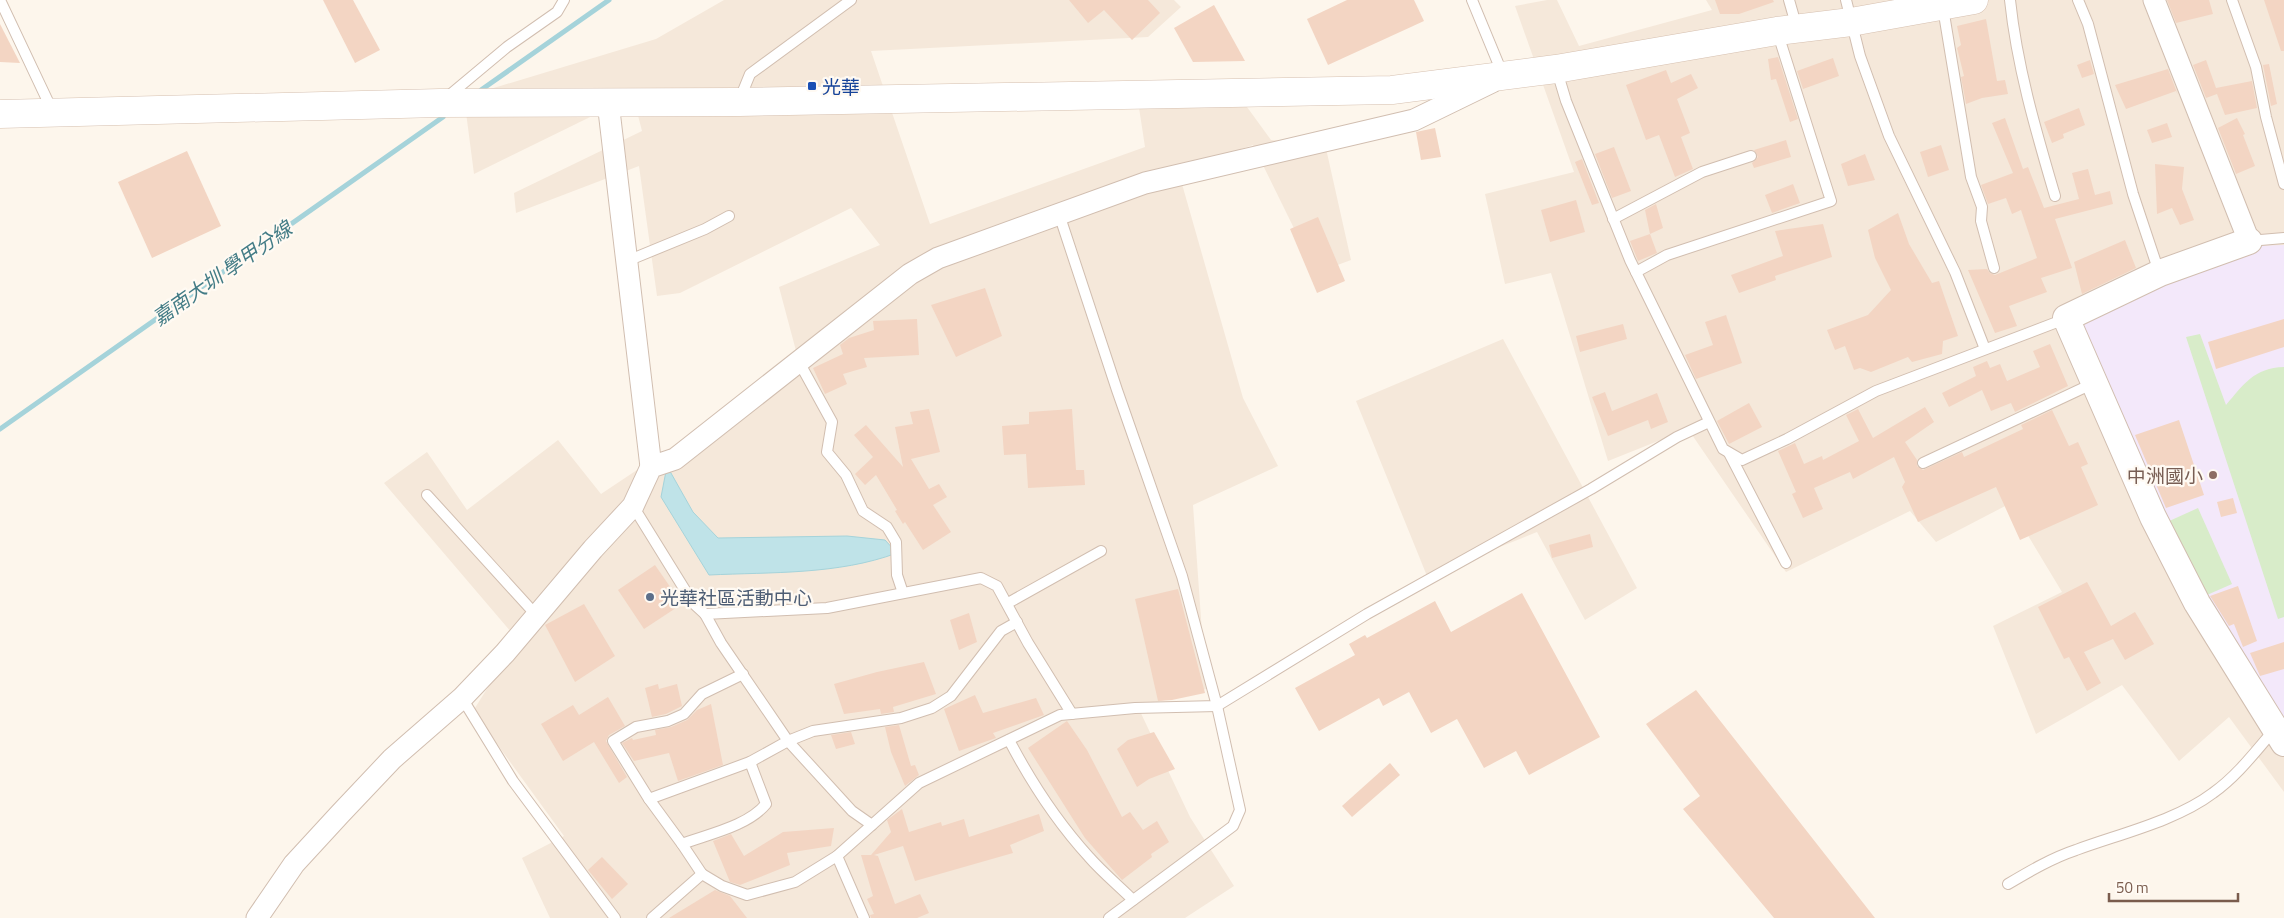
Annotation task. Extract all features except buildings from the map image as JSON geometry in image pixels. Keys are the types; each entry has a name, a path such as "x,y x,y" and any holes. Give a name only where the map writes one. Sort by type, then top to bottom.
{"main road":[{"path":"0,114 440,104 739,102 1392,90 1556,69 1787,30 1848,11 1974,0"}],"street":[{"path":"2154,0 2249,241 2160,273 2066,318 2153,517 2197,603 2279,737"},
{"path":"652,466 675,459 910,274 938,258 1145,183 1414,120 1504,76"},
{"path":"257,918 294,864 340,814 392,760 462,698 505,654 633,506 652,466 608,102"}],"lane":[{"path":"0,0 54,113"},
{"path":"440,104 507,47 557,12 564,0"},
{"path":"739,102 750,74 851,0"},
{"path":"1472,0 1504,76"},
{"path":"1636,272 1667,256 1831,201 1787,30 1789,0"},
{"path":"2010,0 2015,42 2031,114 2055,196"},
{"path":"2078,0 2088,24 2133,194 2160,273"},
{"path":"2232,0 2256,67 2266,117 2284,184"},
{"path":"1942,3 1971,177 1982,207 1981,221 1994,268"},
{"path":"1848,11 1860,56 1888,136 1955,272 1985,349"},
{"path":"1556,69 1566,101 1636,272 1723,449 1742,460 1787,439 1876,391 2066,318"},
{"path":"1613,219 1702,172 1751,156"},
{"path":"1059,214 1117,390 1182,576 1217,706 1240,810 1233,826 1109,918"},
{"path":"627,260 705,229 729,216"},
{"path":"2249,241 2284,238"},
{"path":"800,362 832,422 827,452 846,475 863,511 887,527 896,542 897,574 903,593"},
{"path":"1923,463 2094,383"},
{"path":"742,674 702,694 684,714 668,721 636,727 613,741 649,799 702,874 722,886 747,895 795,882 837,856 920,784 1060,715 1135,708 1217,706 1367,614 1591,489 1677,437 1709,422"},
{"path":"1728,452 1786,563"},
{"path":"427,496 537,616"},
{"path":"633,506 693,603 705,614 742,674 788,741 852,811 872,825"},
{"path":"1008,603 1101,551"},
{"path":"705,614 827,608 981,578 997,586 1072,714"},
{"path":"649,799 750,762 788,741 813,731 901,718 932,708 951,696 1001,632 1017,622"},
{"path":"462,698 513,781 615,918"},
{"path":"2008,884 2050,860 2076,849 2124,835 2212,795 2279,737"},
{"path":"1009,740 1028,777 1057,817 1089,858 1133,900"},
{"path":"682,844 759,813 766,804 750,762"},
{"path":"837,856 864,918"},
{"path":"652,918 702,874"}],"shaded area":[{"path":"724,0 1174,0 1181,7 1148,37 871,51 930,224 1145,147 1138,101 1239,96 1271,140 1325,144 1351,260 1316,273 1253,145 1178,170 1243,398 1278,466 1193,505 1206,689 1138,707 1190,817 1234,886 1185,918 550,918 522,858 564,836 473,711 518,640 384,483 427,452 467,510 558,440 601,494 799,362 779,287 880,245 851,208 680,293 657,296 639,166 516,213 514,193 642,131 633,96 474,174 464,97 656,39"},
{"path":"1557,0 1579,46 1712,10 1706,0 2284,0 2284,792 2229,717 2179,761 2122,685 2036,734 1993,626 2062,592 2009,504 1936,542 1910,511 1786,572 1688,429 1608,461 1551,273 1505,284 1485,194 1574,172 1515,6"},
{"name":"中洲國小","path":"2284,245 2284,732 2196,585 2077,326 2167,277 2254,246"},
{"path":"1503,339 1637,588 1585,620 1537,532 1427,576 1356,401"}],"green space":[{"path":"2200,334 2226,405 2250,378 2265,370 2284,367 2284,617 2278,619 2186,337"},
{"path":"2198,508 2232,584 2191,602 2156,527"}],"water":[{"path":"667,466 693,512 718,538 847,536 885,540 897,553 875,560 828,569 780,573 709,575 661,497"}],"waterway":[{"name":"嘉南大圳 學甲分線","path":"481,90 609,0"},
{"name":"嘉南大圳 學甲分線","path":"0,429 443,117"}],"place":[{"name":"光華","path":"812,86"},
{"name":"中洲國小","path":"2213,475"},
{"name":"光華社區活動中心","path":"650,597"}]}
